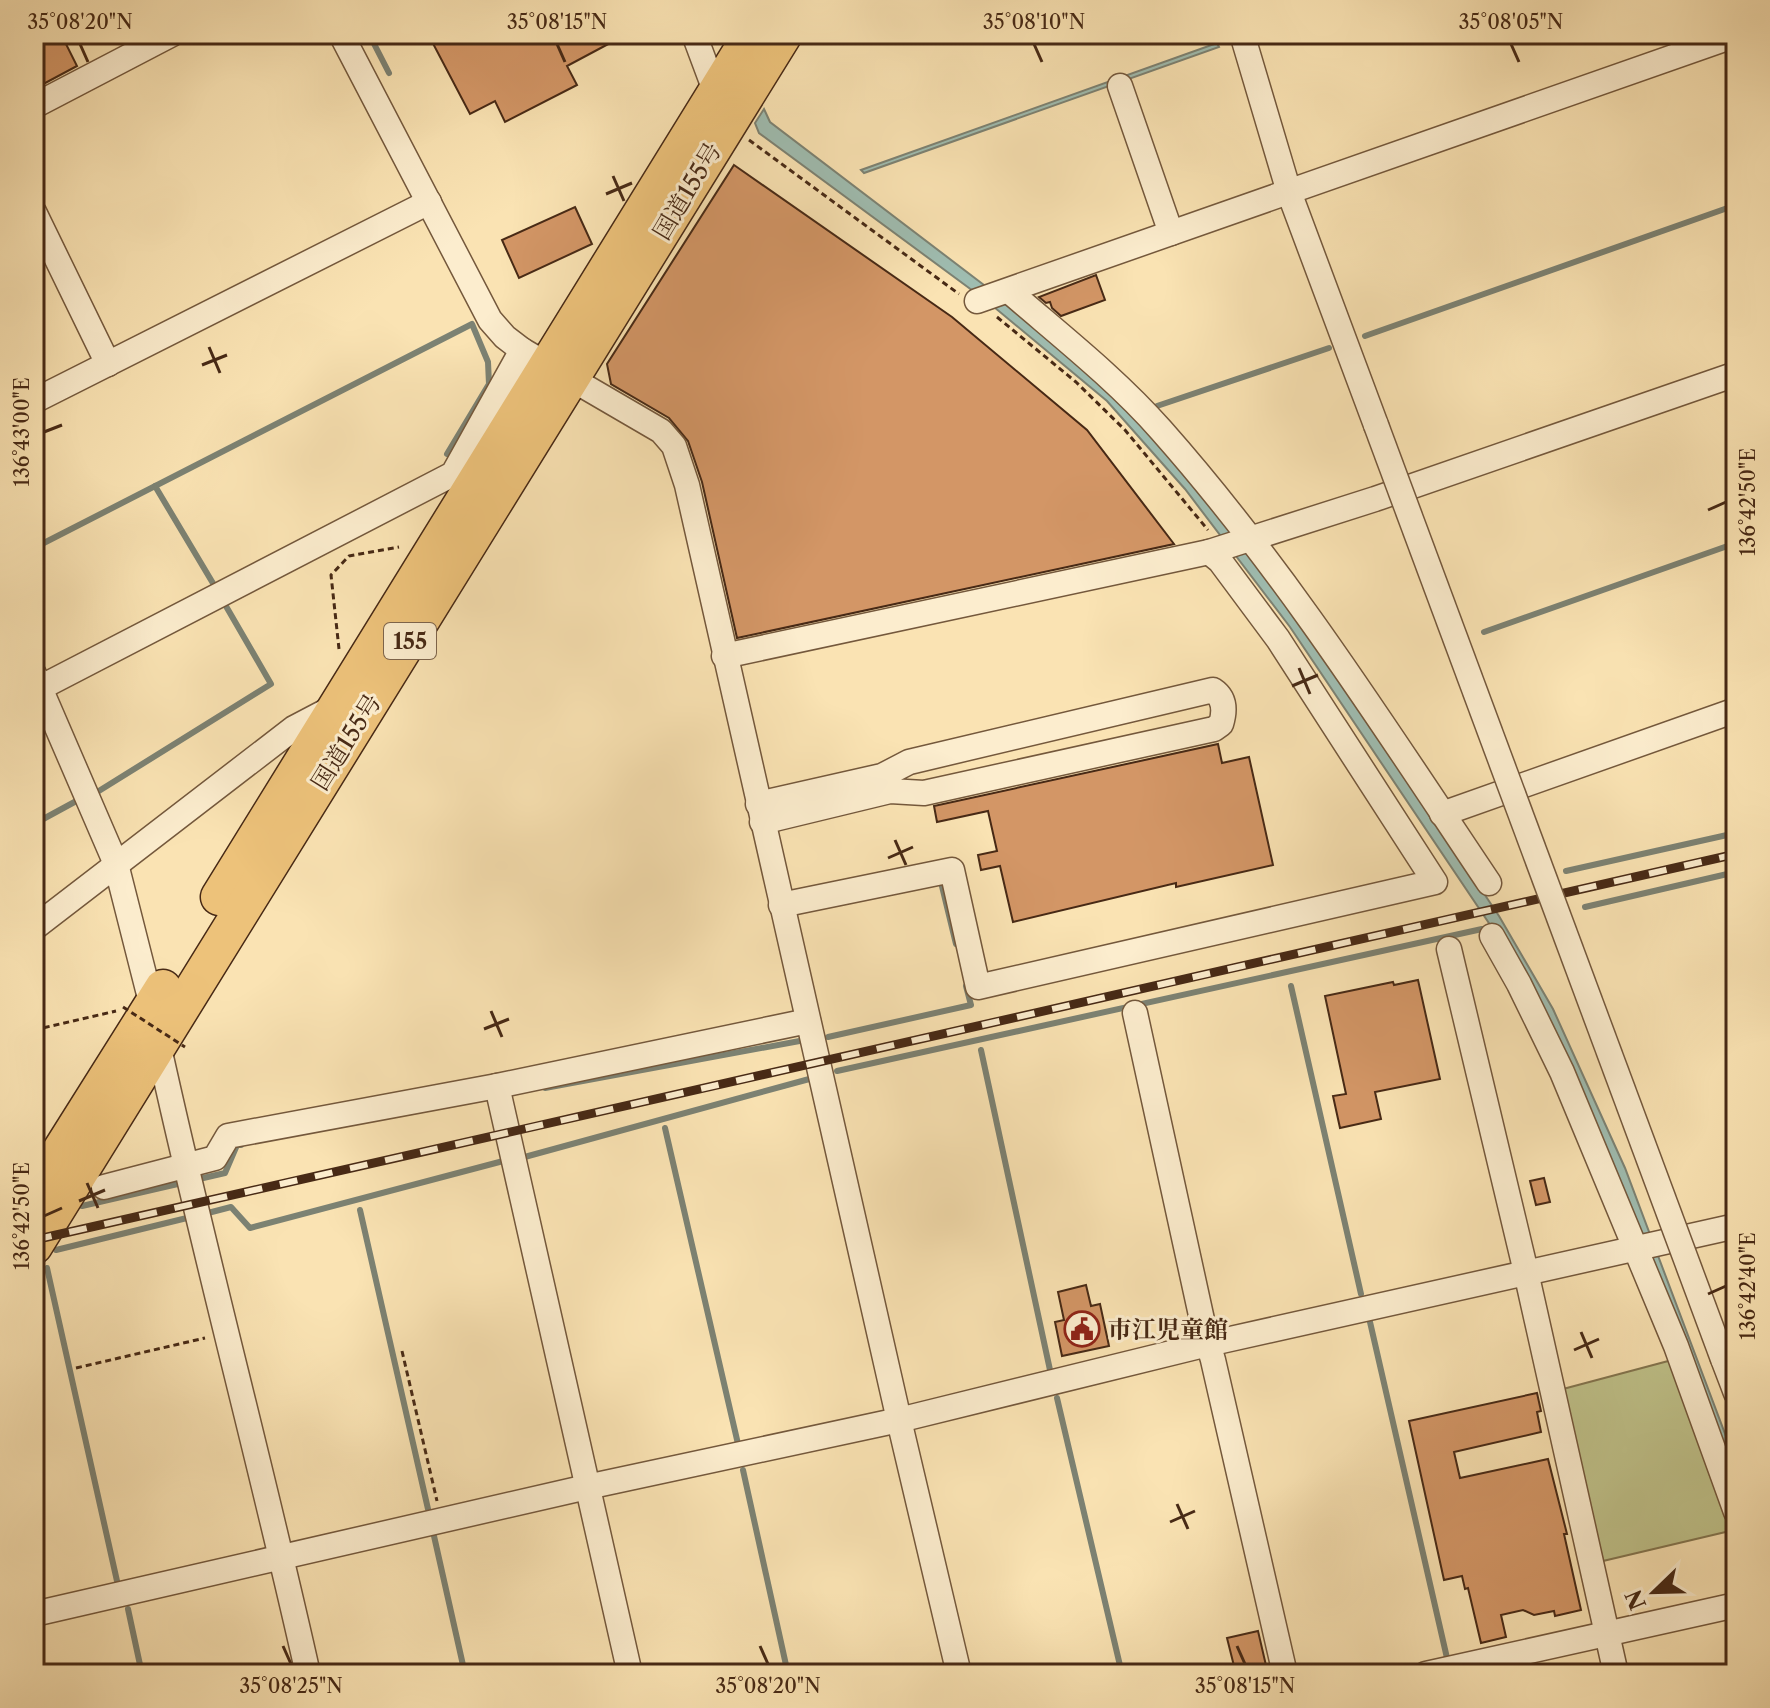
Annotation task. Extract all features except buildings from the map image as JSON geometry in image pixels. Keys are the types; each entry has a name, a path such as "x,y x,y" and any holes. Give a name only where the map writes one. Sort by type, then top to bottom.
{"highway":[{"name":"国道155号","path":"34,1193 137,1006 357,675 752,34"},
{"name":"国道155号","path":"34,1246 171,1045 547,365 784,34"}],"street":[{"path":"34,106 172,34"},
{"path":"341,34 490,320 505,337 661,431 674,446 687,485 959,1674"},
{"path":"694,34 716,93"},
{"path":"1242,34 1289,192 1736,1393"},
{"path":"1489,883 1296,597 1160,428 1093,363 992,296 1736,35"},
{"path":"1120,86 1171,233"},
{"path":"34,401 429,202"},
{"path":"34,212 108,364"},
{"path":"137,1006 116,864 36,684 453,474 547,365"},
{"path":"724,656 1209,552 1736,374"},
{"path":"781,905 952,870 978,987 1435,882 1278,639 1220,561 1209,552"},
{"path":"1213,690 1223,702 1225,713 1221,724 1214,729 924,793 890,791 760,813 882,776 909,762 1213,690"},
{"path":"34,928 294,728 336,706"},
{"path":"1442,814 1736,710"},
{"path":"1492,936 1562,1072 1643,1247 1736,1512"},
{"path":"1449,949 1526,1272 1616,1674"},
{"path":"1135,1013 1285,1674"},
{"path":"104,1187 215,1158 228,1136 497,1086 808,1021"},
{"path":"171,1045 185,1167 308,1674"},
{"path":"497,1086 630,1674"},
{"path":"34,1614 587,1487 899,1420 1208,1344 1736,1226"},
{"path":"1426,1674 1736,1605"}],"path":[{"path":"357,675 341,668 331,575 349,556 438,539"},
{"path":"34,1030 137,1006 171,1045"},
{"path":"76,1368 225,1334"},
{"path":"402,1351 441,1520"}],"green space":[{"path":"1672,1360 1734,1530 1603,1561 1563,1389"}],"shaded area":[{"path":"1217,43 1219,47 864,173 861,170"},
{"path":"764,109 770,122 1001,298 1106,384 1153,432 1301,621 1499,916 1553,1009 1625,1168 1736,1463 1736,1497 1511,956 1290,627 1185,489 1107,401 988,302 759,133 755,123"}],"waterway":[{"path":"369,34 389,73"},
{"path":"1365,336 1736,205"},
{"path":"34,548 472,324 488,362 489,384 447,454"},
{"path":"1157,406 1329,348"},
{"path":"155,486 217,590"},
{"path":"1484,632 1736,543"},
{"path":"94,794 271,684 223,601"},
{"path":"34,824 80,799"},
{"path":"1566,871 1736,833"},
{"path":"1585,907 1736,872"},
{"path":"940,878 956,944"},
{"path":"837,1071 1482,929"},
{"path":"828,1037 971,1005 966,986"},
{"path":"1291,986 1361,1294"},
{"path":"545,1088 805,1040"},
{"path":"981,1050 1050,1370"},
{"path":"521,1158 813,1078"},
{"path":"665,1128 738,1444"},
{"path":"199,1179 225,1173 237,1145 241,1145"},
{"path":"204,1214 231,1207 250,1228 507,1160"},
{"path":"82,1206 182,1183"},
{"path":"360,1210 428,1509"},
{"path":"56,1250 191,1217"},
{"path":"47,1268 117,1581"},
{"path":"1370,1322 1447,1658"},
{"path":"1057,1398 1122,1674"},
{"path":"743,1470 788,1674"},
{"path":"434,1536 465,1674"},
{"path":"128,1609 142,1674"}],"railway":[{"path":"34,1240 1736,854"}],"place":[{"name":"市江児童館","path":"1082,1329"}]}
